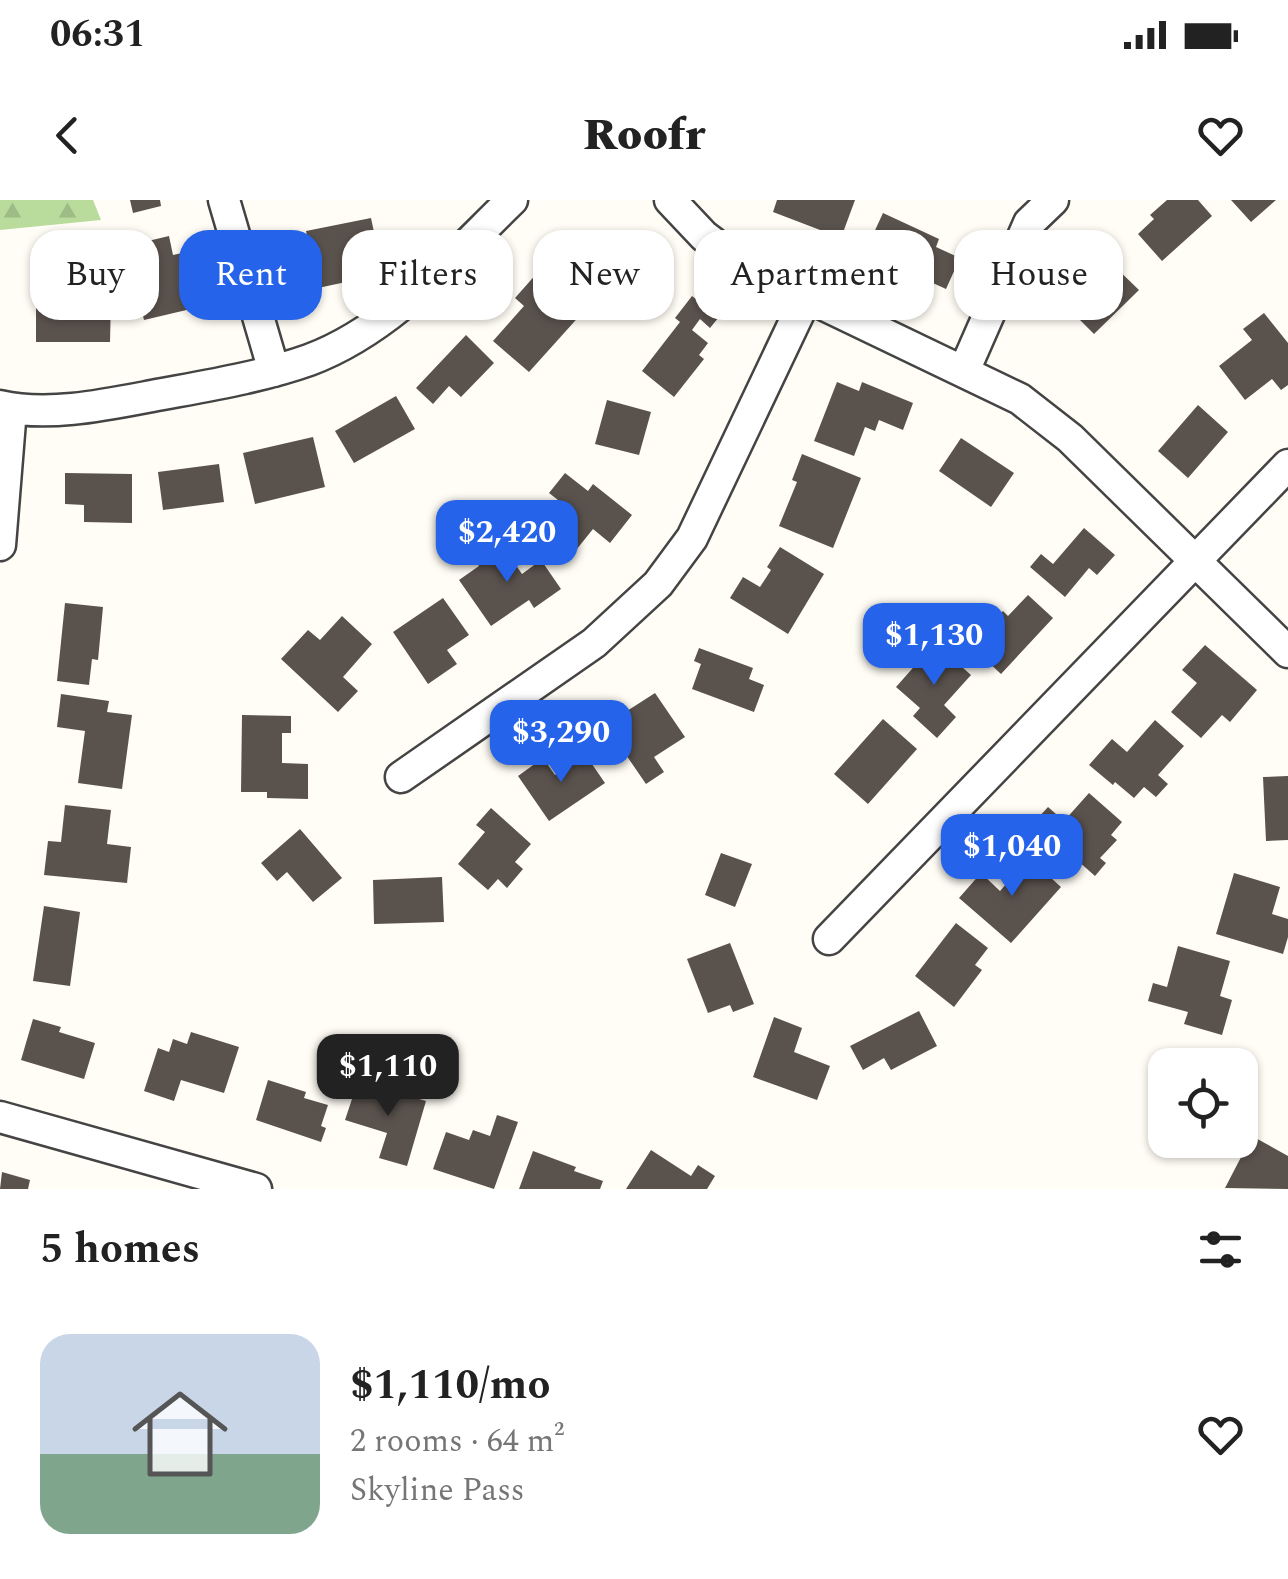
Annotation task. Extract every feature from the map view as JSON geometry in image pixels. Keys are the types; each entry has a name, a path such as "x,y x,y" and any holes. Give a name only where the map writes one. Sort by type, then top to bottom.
{"street":[{"path":"224,200 274,370"},
{"path":"0,545 5,408 68,408 119,402 312,359 367,330 422,287 512,200"},
{"path":"670,200 698,230"},
{"path":"964,370 1028,223 1053,200"},
{"path":"401,777 594,644 658,584 692,538 796,320"},
{"path":"854,320 1020,399 1070,438 1288,652"},
{"path":"829,939 1288,466"},
{"path":"0,1116 256,1189"}],"green space":[{"path":"0,200 93,200 101,220 0,230"}],"building":[{"path":"130,200 160,200 161,206 133,213"},
{"path":"777,200 855,200 844,230 820,230 773,212"},
{"path":"1167,200 1198,200 1212,216 1162,261 1138,234 1154,219 1150,215"},
{"path":"1231,200 1276,200 1251,222"},
{"path":"883,213 920,230 875,230"},
{"path":"371,218 374,230 342,230 342,283 322,287 322,230 311,230"},
{"path":"169,236 173,255 179,254 179,312 159,316 159,238"},
{"path":"934,237 939,239 936,247 954,255 954,271 946,289 934,284"},
{"path":"1123,275 1139,290 1123,306"},
{"path":"533,278 533,320 576,320 529,372 493,341 524,306 515,298"},
{"path":"692,296 694,320 699,320 692,330 708,343 699,355 704,359 674,397 642,371 680,322 675,318"},
{"path":"1264,313 1288,343 1288,385 1281,390 1272,379 1245,400 1219,366 1252,340 1243,329"},
{"path":"36,320 111,320 110,342 36,342"},
{"path":"1080,320 1108,320 1094,334"},
{"path":"466,335 494,363 461,397 449,386 433,404 416,388"},
{"path":"837,382 859,391 862,382 913,403 903,430 879,420 875,431 865,427 854,456 814,441"},
{"path":"396,396 415,429 354,463 335,431"},
{"path":"607,400 651,412 639,455 595,444"},
{"path":"1198,405 1228,432 1188,478 1158,451"},
{"path":"313,437 325,487 255,504 243,453"},
{"path":"961,438 1014,473 991,507 939,471"},
{"path":"802,454 861,478 833,548 779,526 797,482 792,480"},
{"path":"219,464 224,502 163,510 158,472"},
{"path":"65,473 132,474 132,523 84,522 84,505 65,504"},
{"path":"565,473 588,491 593,484 632,515 610,543 593,529 568,560 533,532 558,500 549,493"},
{"path":"1084,528 1115,555 1097,575 1089,568 1065,597 1030,567 1041,554 1053,564"},
{"path":"501,544 522,574 541,560 561,589 534,608 529,600 491,626 459,580 479,566 476,561"},
{"path":"780,547 824,574 788,634 730,598 743,577 760,587"},
{"path":"1028,595 1053,618 1001,674 971,646 1003,611 1008,616"},
{"path":"443,598 469,635 447,650 457,664 428,684 393,632"},
{"path":"65,603 103,607 98,660 92,659 89,685 57,681"},
{"path":"342,616 372,644 343,677 358,691 338,712 281,659 308,630 320,640"},
{"path":"935,643 971,675 944,705 956,717 937,738 913,716 920,708 896,687"},
{"path":"1205,645 1257,690 1230,722 1222,715 1201,738 1171,712 1197,683 1182,670"},
{"path":"699,648 753,668 749,679 764,685 754,712 692,689 701,664 694,661"},
{"path":"655,693 685,737 654,757 664,772 646,784 622,749 610,757 589,725 622,703 627,711"},
{"path":"61,694 109,701 107,712 132,715 122,789 78,783 85,731 57,727"},
{"path":"242,715 291,716 291,733 282,733 282,763 308,764 308,799 267,798 267,792 241,792"},
{"path":"883,719 917,749 868,804 834,774"},
{"path":"1155,720 1184,746 1158,775 1168,784 1156,797 1144,787 1134,798 1089,765 1112,739 1127,752"},
{"path":"585,754 605,783 549,821 518,776 543,758 555,775"},
{"path":"1288,776 1288,840 1266,841 1263,777"},
{"path":"1089,793 1122,822 1111,835 1117,840 1100,858 1106,863 1095,876 1060,845 1054,852 1028,829 1048,807 1064,821"},
{"path":"65,805 111,810 107,844 131,847 127,883 44,875 48,841 61,842"},
{"path":"491,808 531,844 515,862 523,869 507,888 498,879 488,890 458,864 485,832 476,825"},
{"path":"300,829 342,878 313,902 287,872 277,881 261,863"},
{"path":"721,853 752,864 735,907 705,895"},
{"path":"1029,858 1061,887 1011,943 959,898 981,873 1000,891"},
{"path":"1234,873 1280,887 1272,914 1288,919 1283,954 1216,934"},
{"path":"442,877 444,922 374,924 373,880"},
{"path":"44,906 80,912 70,986 33,981"},
{"path":"956,923 988,948 975,965 982,970 954,1007 915,976"},
{"path":"730,943 754,1004 733,1012 730,1005 708,1013 687,959"},
{"path":"1178,946 1230,961 1220,996 1232,1000 1222,1035 1184,1024 1188,1012 1148,1001 1153,983 1167,987"},
{"path":"919,1011 937,1046 891,1070 884,1058 863,1070 850,1046"},
{"path":"774,1017 802,1028 794,1052 830,1066 817,1100 753,1077"},
{"path":"33,1019 95,1043 84,1079 21,1060"},
{"path":"191,1032 239,1047 224,1093 181,1080 174,1101 144,1091 158,1048 169,1052 173,1039 187,1044"},
{"path":"268,1080 306,1092 304,1098 328,1105 321,1142 256,1120"},
{"path":"358,1081 426,1101 407,1166 379,1158 387,1133 345,1120"},
{"path":"497,1115 518,1122 494,1189 433,1169 446,1132 469,1140 473,1130 490,1136"},
{"path":"1258,1139 1288,1156 1288,1189 1225,1188 1241,1158 1258,1158"},
{"path":"651,1150 691,1176 698,1165 715,1176 707,1189 626,1189"},
{"path":"533,1151 603,1181 600,1189 519,1189"},
{"path":"2,1172 30,1180 28,1189 0,1189"}]}
